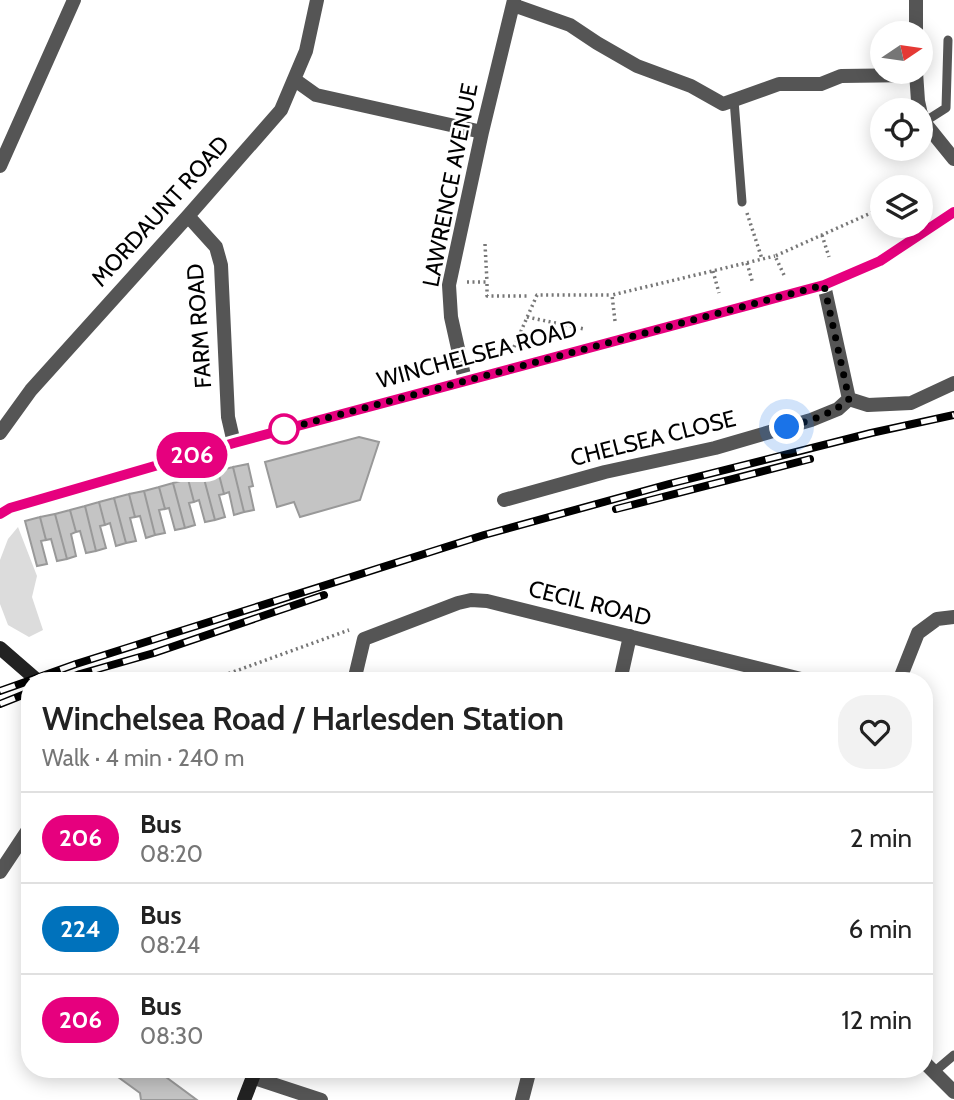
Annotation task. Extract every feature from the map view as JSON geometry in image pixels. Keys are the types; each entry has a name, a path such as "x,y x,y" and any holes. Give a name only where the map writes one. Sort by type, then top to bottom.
{"main road":[{"path":"0,648 28,672"},
{"path":"244,1100 253,1078"}],"street":[{"path":"0,166 74,0"},
{"name":"MORDAUNT ROAD","path":"0,433 31,390 281,110 306,51 317,0"},
{"path":"916,0 916,21"},
{"path":"513,3 570,25 637,66 691,86 723,104 779,84 821,84 841,76 870,75"},
{"name":"LAWRENCE AVENUE","path":"465,380 451,317 449,285 513,3"},
{"path":"295,80 316,94 482,132"},
{"path":"933,129 954,159"},
{"name":"WINCHELSEA ROAD","path":"0,514 10,508 234,443 824,285 880,261 954,212"},
{"name":"FARM ROAD","path":"188,216 216,247 221,265 228,417 234,443"},
{"path":"824,285 849,399 868,405 911,403 954,383"},
{"name":"CHELSEA CLOSE","path":"504,500 605,472 715,448 811,420 838,409 849,399"},
{"name":"CECIL ROAD","path":"364,639 458,603 487,601 773,672"},
{"path":"903,672 918,633 936,619 954,617"},
{"path":"622,672 630,636"},
{"path":"356,672 364,639"},
{"path":"0,872 21,840"},
{"path":"933,1071 954,1092"},
{"path":"265,1078 321,1100"},
{"path":"523,1100 528,1078"}],"lane":[{"path":"933,111 946,107 948,40"},
{"path":"734,100 742,202"},
{"path":"933,1065 954,1055"}],"path":[{"path":"742,202 762,259"},
{"path":"514,347 537,295 612,298 775,256 870,213"},
{"path":"822,235 829,257"},
{"path":"485,244 487,296 529,296"},
{"path":"775,256 784,275"},
{"path":"747,263 753,284"},
{"path":"713,271 719,293"},
{"path":"471,282 487,282"},
{"path":"612,298 615,321"},
{"path":"527,317 584,329"},
{"path":"233,672 353,628 364,639"}],"shaded area":[{"path":"18,527 37,576 32,597 43,630 29,637 8,625 0,604 0,560 8,539"}],"building":[{"path":"359,437 379,442 360,500 300,517 294,502 277,507 265,462"},
{"path":"248,464 253,486 249,487 254,510 244,512 233,467"},
{"path":"233,467 244,512 234,515 229,492 224,494 218,471"},
{"path":"218,471 224,494 219,495 225,517 215,520 203,475"},
{"path":"203,475 215,520 205,522 199,500 194,502 188,479"},
{"path":"188,479 194,502 189,503 195,525 185,528 173,483"},
{"path":"173,483 185,528 175,530 159,487"},
{"path":"159,487 165,509 159,510 165,533 155,535 144,491"},
{"path":"144,491 155,535 146,538 140,516 135,517 129,494"},
{"path":"129,494 135,517 130,518 136,541 126,543 114,498"},
{"path":"114,498 126,543 116,546 110,523 105,525 99,502"},
{"path":"99,502 105,525 100,526 106,548 96,551 85,506"},
{"path":"85,506 96,551 86,553 70,510"},
{"path":"70,510 76,532 71,534 76,556 67,559 55,514"},
{"path":"55,514 67,559 57,561 51,539 46,540 40,517"},
{"path":"40,517 46,540 41,541 47,564 37,566 25,521"},
{"path":"119,1078 167,1078 197,1100 141,1100 140,1093"}],"railway":[{"path":"53,672 484,535 669,484 954,415"},
{"path":"616,509 810,459"},
{"path":"87,672 154,653 324,595"},
{"path":"0,691 21,684"},
{"path":"0,704 21,696"}],"bus line":[{"name":"206","path":"0,514 10,508 234,443 824,285 880,261 954,212"}],"route":[{"path":"284,429 282,430 824,285 849,399 838,409 787,427"}]}
